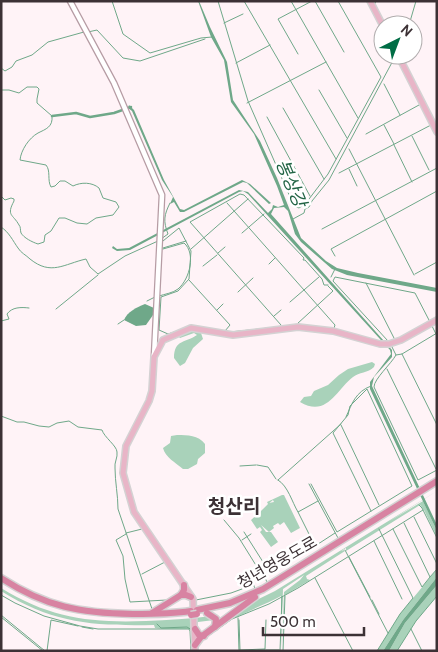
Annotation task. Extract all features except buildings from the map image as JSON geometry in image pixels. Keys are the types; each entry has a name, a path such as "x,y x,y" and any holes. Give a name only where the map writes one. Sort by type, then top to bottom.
{"highway":[{"name":"청년영웅도로","path":"1,583 43,605 82,616 115,618 194,612 230,603 263,589 437,481"},
{"name":"청년영웅도로","path":"1,578 37,598 72,609 104,614 206,613 231,607 280,584 437,486"},
{"path":"149,614 181,595 184,586"},
{"path":"181,595 191,597"},
{"path":"195,648 204,636 255,597"},
{"path":"174,600 173,608 180,613"},
{"path":"206,613 216,619 215,627"},
{"path":"195,629 199,635 204,636"}],"main road":[{"path":"70,1 110,76 162,195 151,395 126,446 122,473 134,512 194,603 195,648"},
{"path":"370,1 377,15"},
{"path":"403,65 437,132"},
{"path":"154,357 165,338 194,328 233,335 282,328 303,328 333,331 386,344 401,340 437,320"}],"shaded area":[{"path":"198,1 227,62 233,100 260,141 301,238 326,261 337,268 437,288 437,292 347,275 332,269 301,242 295,234 288,211 284,207 274,208 271,214 392,350 392,357 374,377 372,386 437,525 437,531 370,389 370,382 391,354 390,350 248,194 243,191 239,192 130,250 117,251 112,248 113,246 117,249 129,248 239,190 248,192 268,213 273,205 278,207 284,205 254,134 231,102 224,60 211,37"},
{"path":"129,105 134,110 164,180 180,209 184,210 242,180 250,184 271,203 269,204 247,183 243,182 184,212 180,212 174,202 170,204 173,197 162,180 132,111 128,108"},
{"path":"145,304 154,308 153,315 146,325 136,326 124,320 130,312"},
{"path":"194,330 201,333 203,339 193,348 185,363 180,366 174,358 178,344 197,335 194,333 179,337"},
{"path":"372,362 375,364 374,367 353,377 324,405 317,407 309,406 300,402 304,397 311,396 314,391 328,385 348,369"},
{"path":"171,436 196,437 205,444 205,453 198,459 197,464 188,469 183,469 171,460 163,448 170,443"},
{"path":"437,491 388,522 423,501 437,531 437,537 420,505 346,551 346,548 341,551 345,551 306,576 310,580 285,595 282,644 284,592 304,575 283,589 281,649 281,596 219,627 201,641 197,651 198,642 242,607 275,591"},
{"path":"284,495 300,528 291,533 284,522 273,526 274,528 269,532 278,542 271,547 260,532 262,530 260,527 257,529 251,520 268,504 267,502"},
{"path":"437,569 437,577 403,620 383,651 377,651 400,614"},
{"path":"437,577 437,585 405,623 389,651 383,651 403,620"},
{"path":"437,585 437,596 416,621 397,651 389,651 405,623"},
{"path":"1,588 36,606 70,616 106,621 146,621 211,616 215,619 215,624 212,629 202,636 197,633 203,634 214,625 214,620 198,622 197,632 197,619 191,620 192,651 190,629 163,629 155,628 154,625 112,625 75,621 57,617 20,602 1,591"}],"waterway":[{"path":"112,1 123,34 150,53 201,38 212,37"},
{"name":"봉상강","path":"218,1 248,101 294,206 299,208 306,203 328,174 381,77 338,1"},
{"path":"244,1 336,159"},
{"path":"291,1 358,118"},
{"path":"298,54 278,19 312,1"},
{"path":"315,1 344,52"},
{"path":"367,1 373,11"},
{"path":"374,6 376,1"},
{"path":"412,15 416,1"},
{"path":"224,23 243,14"},
{"path":"88,32 97,30 123,58 140,61 205,39"},
{"path":"1,68 5,71 12,67 16,61 32,55 48,42 84,32"},
{"path":"236,63 270,45"},
{"path":"247,103 326,62"},
{"name":"봉상강","path":"293,219 304,213 305,209 309,207 329,180 391,65"},
{"path":"384,84 400,115"},
{"path":"1,90 19,93 27,87 37,87 39,89 37,103 52,116 48,127 35,135 26,145 20,160 46,165 51,187 60,181 65,181 73,186 83,183 90,184 99,188 103,198 116,202 119,207 113,215 96,218 87,224 59,218 51,231 45,235 44,242 38,244 28,240 21,233 20,226 10,212 14,199 5,200 1,196"},
{"path":"319,90 347,138"},
{"path":"366,134 419,105"},
{"path":"52,116 76,113 90,117 114,113 131,107"},
{"path":"283,108 324,179"},
{"name":"봉상강","path":"267,117 310,196"},
{"path":"384,125 394,144"},
{"path":"339,173 431,125"},
{"path":"412,136 429,170"},
{"path":"394,145 412,182"},
{"path":"349,149 414,275"},
{"path":"322,229 437,168"},
{"path":"349,169 357,186"},
{"path":"335,256 331,249 437,191"},
{"path":"281,325 190,222 240,194 244,195 304,258 303,260 322,279 324,285 328,285"},
{"path":"191,249 248,199"},
{"path":"161,239 168,234 165,218 170,203"},
{"path":"227,203 335,325 334,328"},
{"path":"242,233 264,214"},
{"path":"1,227 9,234 21,251 38,264 51,268 86,259 90,267 98,274 125,256 158,241"},
{"path":"163,241 179,228 191,251 189,279 178,291 161,297 159,330 168,334 183,329"},
{"path":"163,248 186,241"},
{"path":"159,296 178,289 182,285 186,279 191,259 188,247 184,243 163,249"},
{"path":"218,253 225,247"},
{"path":"203,266 217,255"},
{"path":"269,264 275,258"},
{"path":"415,274 437,262"},
{"path":"331,277 335,269"},
{"path":"56,309 98,275"},
{"path":"290,302 319,277"},
{"path":"388,341 333,281 335,277 415,293 430,322"},
{"path":"238,292 253,278"},
{"path":"189,280 230,325 225,331"},
{"path":"366,283 395,340"},
{"path":"297,324 333,291 328,286"},
{"path":"147,301 155,297"},
{"path":"217,310 223,304"},
{"path":"1,321 9,319 7,314 11,310 29,308"},
{"path":"274,316 281,310"},
{"path":"118,324 124,320"},
{"path":"230,332 298,325"},
{"path":"191,326 204,328"},
{"path":"432,326 437,336"},
{"path":"327,328 345,332"},
{"path":"396,355 402,354 437,333"},
{"path":"391,345 396,355 374,387 418,480 437,470"},
{"path":"402,354 437,425"},
{"path":"387,369 436,469"},
{"path":"346,417 358,395 371,386"},
{"path":"311,484 337,532 412,486 367,389 350,406 348,415 333,433 371,511"},
{"path":"1,416 17,422 49,427 57,423 69,421 78,427 102,430 113,444 117,456 115,466 118,509 152,609"},
{"path":"278,480 341,424"},
{"path":"341,425 379,505"},
{"path":"240,466 256,465"},
{"path":"257,465 268,467 276,479"},
{"path":"278,480 287,490 298,512 318,501"},
{"path":"309,484 338,538"},
{"path":"419,505 437,538"},
{"path":"207,637 232,619 269,604 298,588 423,510"},
{"path":"298,512 315,546 335,533"},
{"path":"134,517 145,533"},
{"path":"414,517 437,564"},
{"path":"224,520 239,538 262,575"},
{"path":"393,529 422,587 430,577 404,523"},
{"path":"126,533 142,529"},
{"path":"377,651 400,614 413,598 379,529"},
{"path":"244,532 263,562"},
{"path":"126,534 116,540 123,556 130,602 167,600"},
{"path":"242,540 251,534"},
{"path":"374,541 402,599"},
{"path":"345,550 388,633"},
{"path":"349,557 370,597"},
{"path":"142,574 165,562"},
{"path":"430,577 437,569"},
{"path":"264,576 267,582"},
{"path":"315,578 353,651"},
{"path":"253,583 255,589"},
{"path":"196,600 242,589"},
{"path":"1,595 44,616 80,626 98,629 189,629 191,651"},
{"path":"283,651 285,596"},
{"path":"397,651 416,621 437,596"},
{"path":"280,651 282,597"},
{"path":"372,600 379,614"},
{"path":"1,615 45,651"},
{"path":"1,617 43,651"},
{"path":"238,618 239,651"},
{"path":"47,651 51,620 78,626"},
{"path":"239,620 240,650"},
{"path":"240,650 265,649 266,620"},
{"path":"157,624 161,628 187,627 192,630"},
{"path":"82,627 93,629"},
{"path":"411,629 422,651"},
{"path":"258,650 279,650"}],"district":[{"name":"청산리","path":"234,506"}]}
